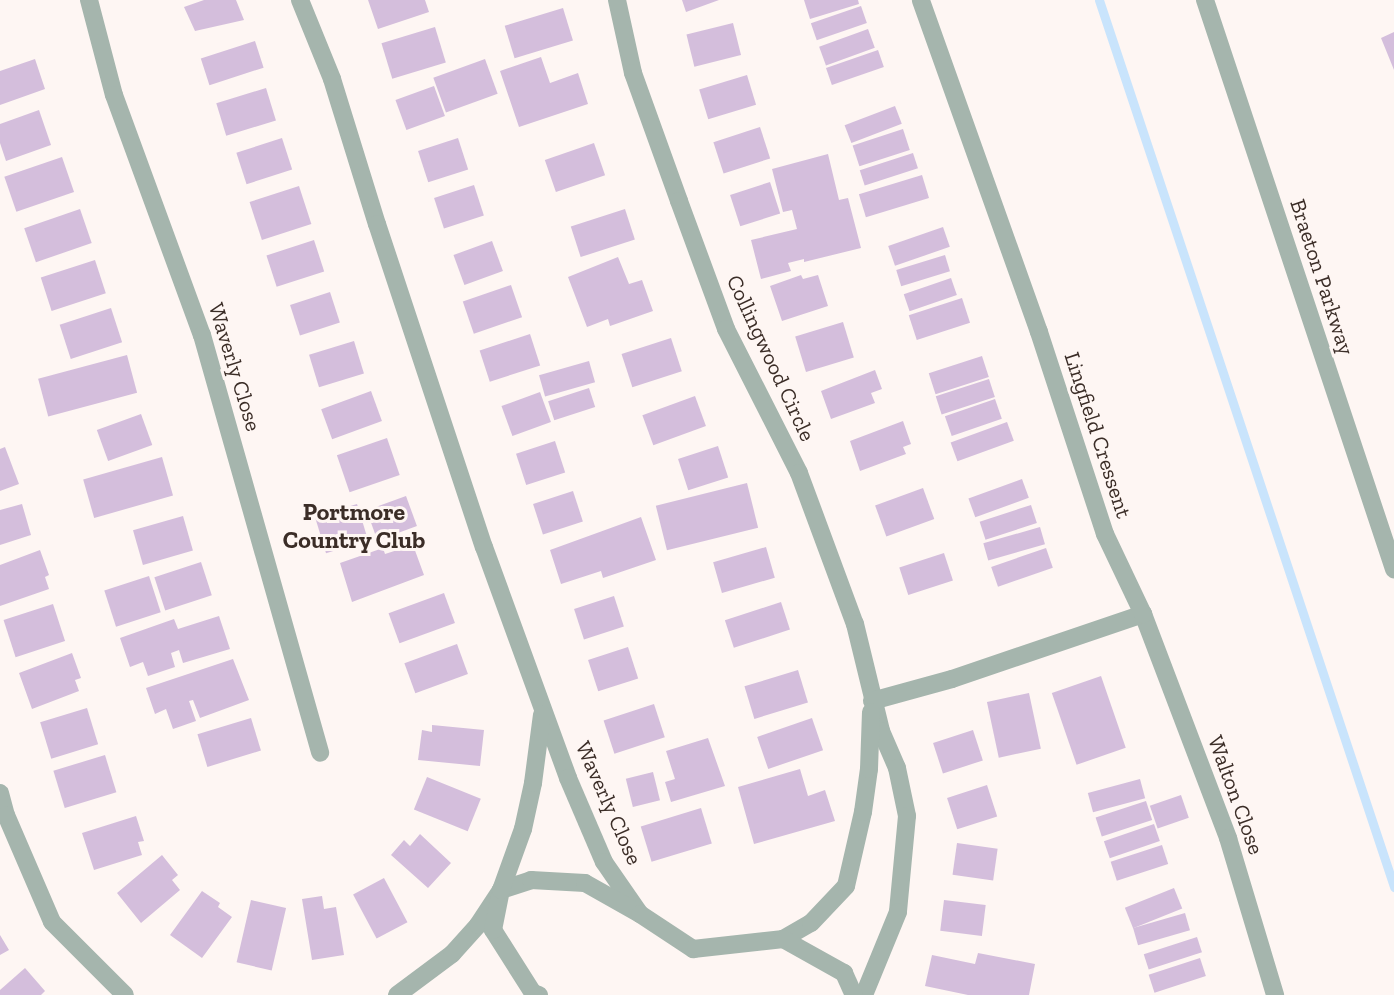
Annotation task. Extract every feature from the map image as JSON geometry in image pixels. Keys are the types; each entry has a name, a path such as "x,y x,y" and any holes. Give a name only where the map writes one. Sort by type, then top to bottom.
{"street":[{"name":"Waverly Close","path":"89,0 114,95 202,335 321,753"},
{"name":"Waverly Close","path":"300,0 332,79 377,224 484,547 568,778 604,862 640,914"},
{"name":"Collingwood Circle","path":"617,0 633,73 726,329 799,473 855,624 872,701 881,731 897,768 907,816 898,912 864,995"},
{"name":"Lingfield Cressent","path":"921,0 1035,322 1105,534 1143,614"},
{"name":"Braeton Parkway","path":"1205,0 1394,569"},
{"path":"872,701 952,679 1143,614"},
{"name":"Walton Close","path":"1143,614 1228,838 1275,995"},
{"name":"Collingwood Circle","path":"783,939 811,924 846,886 863,812 869,769 872,701"},
{"name":"Waverly Close","path":"501,890 516,851 531,795 543,707"},
{"path":"0,793 6,815 52,922 125,995"},
{"path":"397,995 452,954 478,925 501,890 531,880 585,883 640,914 693,949 783,939 844,973 854,995"},
{"path":"501,890 493,930 533,993 539,995"}],"building":[{"path":"204,0 236,0 244,20 195,31 184,7"},
{"path":"368,0 425,0 429,12 378,29"},
{"path":"682,0 719,0 686,12"},
{"path":"804,0 858,0 859,4 810,19"},
{"path":"861,6 867,23 817,40 811,23"},
{"path":"563,8 573,41 515,58 505,26"},
{"path":"733,23 741,55 694,67 686,35"},
{"path":"435,27 446,62 392,79 381,43"},
{"path":"868,29 875,48 826,66 819,47"},
{"path":"1394,32 1394,70 1381,38"},
{"path":"255,41 264,68 209,85 201,59"},
{"path":"878,50 884,67 832,85 826,68"},
{"path":"541,57 550,83 578,73 588,104 519,127 500,71"},
{"path":"35,59 45,89 0,105 0,71"},
{"path":"485,59 498,94 446,113 433,78"},
{"path":"747,75 756,105 708,119 699,90"},
{"path":"434,86 445,116 406,130 395,100"},
{"path":"266,88 276,121 226,136 216,103"},
{"path":"895,106 902,124 851,143 845,125"},
{"path":"39,110 51,145 6,161 0,143 0,124"},
{"path":"760,127 770,158 724,174 713,142"},
{"path":"903,129 910,150 859,166 853,145"},
{"path":"282,138 292,169 247,184 236,153"},
{"path":"458,138 468,169 428,182 418,151"},
{"path":"594,143 605,175 556,192 545,160"},
{"path":"913,153 918,168 865,186 860,170"},
{"path":"828,154 839,200 848,198 861,248 804,262 804,259 788,263 791,271 761,279 751,240 797,229 792,210 783,212 772,169"},
{"path":"62,157 74,192 16,212 4,177"},
{"path":"922,175 929,198 866,217 859,194"},
{"path":"770,182 780,213 740,226 730,195"},
{"path":"474,185 484,215 444,228 434,198"},
{"path":"299,186 311,224 262,240 250,202"},
{"path":"80,209 92,243 36,262 24,228"},
{"path":"625,209 635,239 581,257 571,227"},
{"path":"943,227 950,247 895,266 888,246"},
{"path":"314,240 324,271 277,287 266,255"},
{"path":"492,241 503,271 464,285 453,255"},
{"path":"945,255 950,271 901,286 896,270"},
{"path":"618,257 629,284 642,280 653,311 610,326 608,319 587,327 568,277"},
{"path":"95,260 106,293 52,311 41,278"},
{"path":"801,275 803,279 818,275 828,306 782,321 770,286"},
{"path":"951,278 957,295 910,311 904,294"},
{"path":"511,285 522,317 474,334 463,302"},
{"path":"330,292 340,322 300,335 290,305"},
{"path":"962,298 970,323 917,340 909,315"},
{"path":"111,308 122,342 71,359 60,325"},
{"path":"843,322 854,357 806,372 795,337"},
{"path":"530,334 540,365 490,382 480,350"},
{"path":"671,338 682,371 632,387 622,354"},
{"path":"354,341 364,374 319,387 309,355"},
{"path":"127,355 137,393 48,416 38,379"},
{"path":"982,356 989,377 936,394 929,373"},
{"path":"589,361 595,382 545,396 539,375"},
{"path":"875,370 882,389 871,393 875,403 831,419 821,391"},
{"path":"989,379 995,397 942,414 936,396"},
{"path":"589,388 595,407 554,420 548,401"},
{"path":"371,391 382,421 332,439 321,409"},
{"path":"540,392 551,422 512,436 501,406"},
{"path":"695,396 706,426 653,445 642,415"},
{"path":"995,399 1002,419 952,436 945,416"},
{"path":"141,414 152,445 108,461 97,430"},
{"path":"903,421 911,444 903,447 906,454 860,471 850,441"},
{"path":"1007,422 1014,441 957,461 951,443"},
{"path":"387,438 400,475 350,492 337,455"},
{"path":"555,441 565,472 526,485 516,454"},
{"path":"718,446 728,477 688,490 678,459"},
{"path":"5,447 19,484 0,491 0,449"},
{"path":"162,457 173,495 94,518 83,480"},
{"path":"1022,479 1029,498 975,517 968,498"},
{"path":"747,483 758,528 667,550 656,506"},
{"path":"923,488 934,519 886,536 875,505"},
{"path":"573,491 583,521 543,534 533,504"},
{"path":"406,496 417,526 377,540 367,510"},
{"path":"22,504 31,535 0,545 0,510"},
{"path":"357,504 368,540 326,553 315,517"},
{"path":"1031,505 1037,523 986,540 980,522"},
{"path":"183,516 193,551 143,565 133,530"},
{"path":"641,517 656,560 603,578 601,571 561,584 550,550"},
{"path":"1040,527 1045,544 988,561 983,543"},
{"path":"413,545 424,575 352,602 340,563 383,548 385,554"},
{"path":"766,547 775,578 722,593 713,562"},
{"path":"1046,548 1053,568 998,587 991,567"},
{"path":"40,550 49,575 45,577 49,589 0,606 0,565"},
{"path":"944,553 953,581 908,595 899,568"},
{"path":"201,562 212,595 165,610 154,577"},
{"path":"149,576 161,612 116,627 104,591"},
{"path":"444,593 455,623 400,643 389,613"},
{"path":"614,596 624,626 584,639 574,609"},
{"path":"781,602 790,630 734,648 725,620"},
{"path":"53,604 65,641 16,657 4,620"},
{"path":"219,616 230,649 183,663 179,650 171,653 175,667 148,676 143,662 130,667 120,638 174,619 178,629"},
{"path":"457,644 468,674 415,693 404,663"},
{"path":"628,647 638,678 598,691 588,660"},
{"path":"72,653 81,678 75,680 79,691 32,709 19,673"},
{"path":"233,659 249,700 200,718 193,700 189,701 196,721 173,729 166,709 155,714 146,688"},
{"path":"798,670 808,703 754,719 744,686"},
{"path":"1101,676 1126,748 1077,765 1052,693"},
{"path":"1029,693 1041,749 999,758 987,702"},
{"path":"654,704 665,737 614,754 604,720"},
{"path":"87,708 98,744 51,759 40,722"},
{"path":"251,718 261,751 207,767 197,734"},
{"path":"812,718 823,750 768,769 757,737"},
{"path":"432,725 484,730 480,766 418,760 422,730 432,732"},
{"path":"973,730 983,760 943,773 933,743"},
{"path":"708,738 725,786 671,802 665,782 675,779 666,751"},
{"path":"105,755 116,792 65,808 53,771"},
{"path":"800,769 808,796 825,790 835,821 754,844 738,787"},
{"path":"653,772 660,800 633,807 626,779"},
{"path":"427,777 481,799 468,831 414,809"},
{"path":"1140,779 1145,798 1093,812 1088,793"},
{"path":"987,785 997,816 957,829 947,798"},
{"path":"1181,795 1189,818 1158,828 1150,806"},
{"path":"1146,801 1152,820 1102,836 1096,817"},
{"path":"701,808 712,843 652,862 641,826"},
{"path":"136,816 144,841 138,842 142,855 94,870 82,833"},
{"path":"1154,824 1160,841 1110,858 1104,841"},
{"path":"420,834 451,863 428,888 391,855 404,840 410,846"},
{"path":"957,843 998,849 993,880 953,875"},
{"path":"1162,845 1168,864 1117,881 1111,862"},
{"path":"162,855 178,875 172,880 180,890 141,923 117,893"},
{"path":"384,878 407,922 377,939 353,894"},
{"path":"1174,888 1182,908 1133,928 1125,908"},
{"path":"202,891 220,903 218,907 232,917 202,958 170,935"},
{"path":"322,896 324,909 336,907 344,955 312,960 302,899"},
{"path":"251,900 286,908 272,970 237,962"},
{"path":"944,900 986,905 982,936 940,931"},
{"path":"1185,913 1190,930 1138,945 1133,928"},
{"path":"0,935 9,950 0,955"},
{"path":"1197,937 1202,952 1149,970 1144,954"},
{"path":"978,953 1035,964 1029,995 968,995 925,986 932,955 975,964"},
{"path":"1200,958 1206,976 1155,993 1149,975"},
{"path":"25,968 45,991 41,995 0,995 0,990"}],"waterway":[{"path":"1099,0 1394,887"}],"district":[{"name":"Portmore Country Club","path":"354,526"}]}
